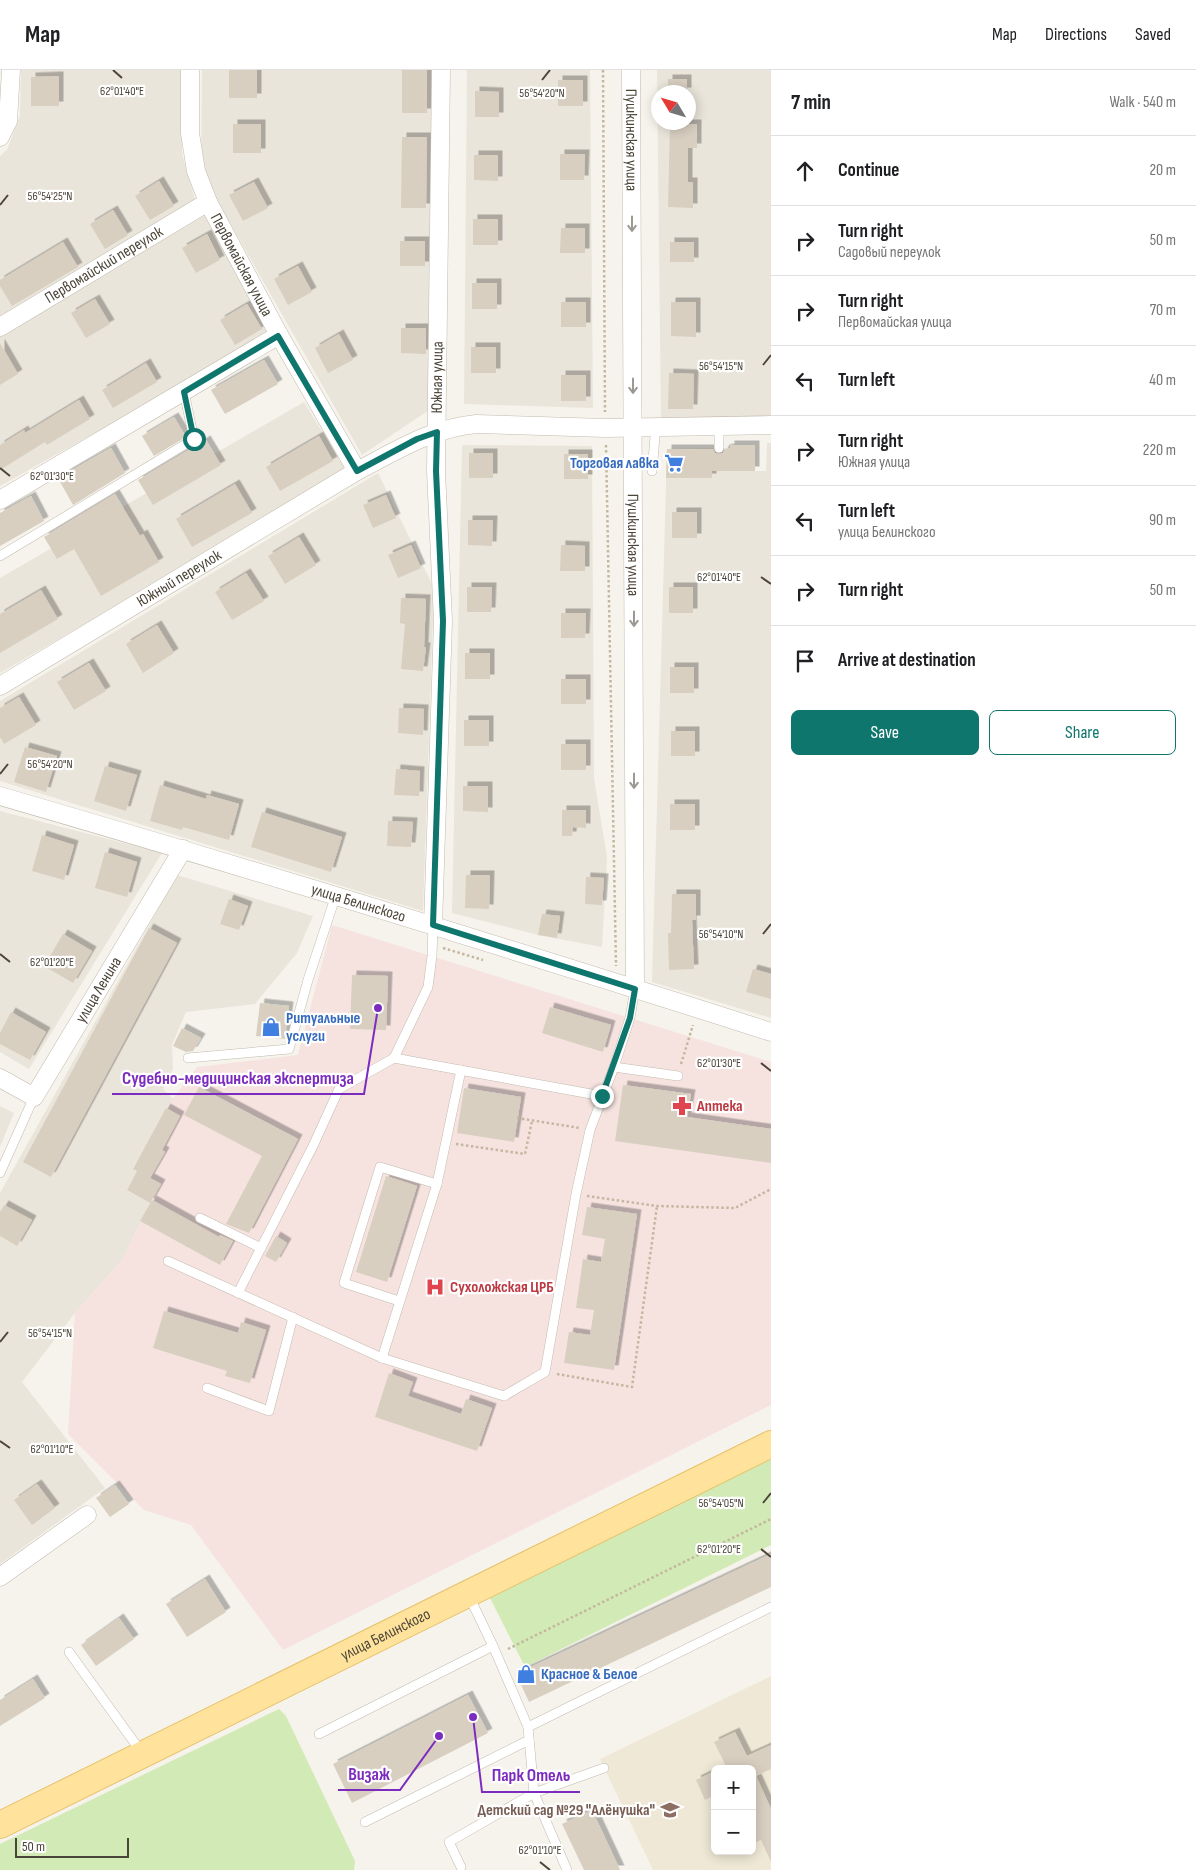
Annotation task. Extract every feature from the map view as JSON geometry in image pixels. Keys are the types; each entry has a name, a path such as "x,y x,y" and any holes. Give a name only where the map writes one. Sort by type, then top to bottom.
{"main road":[{"name":"улица Белинского","path":"0,1825 771,1444"}],"street":[{"path":"0,137 8,121 11,70"},
{"name":"Первомайская улица","path":"190,70 190,133 196,171 208,202 278,336 357,471"},
{"name":"Южная улица","path":"433,925 443,621 436,471 441,70"},
{"name":"Пушкинская улица","path":"631,70 635,989"},
{"name":"Первомайский переулок","path":"0,326 208,202"},
{"path":"0,500 278,336"},
{"name":"Южный переулок","path":"0,686 357,471 417,439 437,432 476,424 605,428 771,426"},
{"name":"улица Белинского","path":"0,796 336,895 771,1032"},
{"name":"улица Ленина","path":"34,1097 183,849"},
{"path":"0,1078 34,1097"},
{"path":"0,1577 87,1515"}],"lane":[{"path":"0,556 194,439 184,392"},
{"path":"652,471 656,426"},
{"path":"719,426 719,448"},
{"path":"188,1058 289,1049 308,980 336,895"},
{"path":"238,1293 313,1146 339,1090 394,1058 428,988 433,925"},
{"path":"168,1261 382,1358 504,1396 545,1372 576,1194 590,1130 630,1018 635,989"},
{"path":"394,1058 602,1096"},
{"path":"614,1067 678,1076"},
{"path":"382,1358 437,1184 461,1070"},
{"path":"0,1173 34,1097"},
{"path":"400,1301 344,1283 380,1167 437,1184"},
{"path":"200,1218 261,1248"},
{"path":"207,1388 269,1411 292,1317"},
{"path":"467,1593 493,1646 528,1727 534,1793 567,1870"},
{"path":"528,1727 771,1607"},
{"path":"319,1734 493,1646"},
{"path":"69,1652 143,1754"},
{"path":"365,1822 529,1740"},
{"path":"461,1867 449,1842 534,1793 604,1768"}],"path":[{"path":"603,70 605,428 617,983"},
{"path":"678,1076 693,1025"},
{"path":"517,1118 590,1130"},
{"path":"445,1142 525,1154 532,1121"},
{"path":"576,1194 657,1206 735,1208 771,1190"},
{"path":"545,1372 632,1387 657,1206"},
{"path":"502,1651 771,1519"}],"shaded area":[{"path":"21,70 182,70 182,154 196,203 0,318 0,156 7,150 20,116"},
{"path":"202,70 435,70 429,410 362,455 201,172"},
{"path":"467,70 590,70 593,408 464,404"},
{"path":"657,70 771,70 771,419 661,421 658,130 696,130 696,85 657,85"},
{"path":"206,215 271,334 0,486 0,335"},
{"path":"304,402 347,472 0,673 0,578"},
{"path":"767,443 771,443 771,1018 652,982 667,449 725,448 725,471 766,471"},
{"path":"462,445 592,446 594,778 607,857 602,947 538,935 452,913"},
{"path":"378,473 434,588 423,911 0,781 0,701"},
{"path":"0,811 162,853 29,1069 0,1052"},
{"path":"177,875 313,916 297,953 255,1004 186,1012 172,1045 173,1069 163,1089 173,1099 133,1168 137,1171 127,1190 150,1203 122,1260 75,1313 22,1382 105,1488 0,1564 0,1193"},
{"name":"Сухоложская ЦРБ","path":"332,925 771,1062 771,1405 283,1650 191,1525 144,1510 68,1434 75,1313 122,1260 150,1203 127,1190 137,1171 133,1169 166,1108 197,1067 298,1055"},
{"path":"0,1106 14,1113 0,1147"},
{"name":"Детский сад №29 \"Алёнушка\"","path":"771,1676 771,1870 653,1870 600,1759"}],"green space":[{"path":"771,1455 771,1545 525,1667 490,1598"},
{"path":"279,1709 286,1716 355,1861 354,1870 0,1870 0,1844"}],"building":[{"path":"229,70 257,70 257,98 229,98"},
{"path":"402,70 427,70 427,113 402,113"},
{"path":"59,76 59,106 31,106 31,77"},
{"path":"668,79 687,79 687,85 668,85"},
{"path":"558,80 583,80 583,106 558,106"},
{"path":"475,91 499,92 499,117 475,117"},
{"path":"233,124 261,124 261,153 233,153"},
{"path":"697,124 697,148 688,148 688,182 693,182 693,208 668,207 670,130 696,130"},
{"path":"402,137 427,137 426,208 401,208"},
{"path":"560,154 585,154 584,180 560,180"},
{"path":"474,155 498,155 498,181 474,180"},
{"path":"159,181 174,206 150,220 135,196"},
{"path":"254,182 268,208 243,221 229,195"},
{"path":"113,210 128,235 105,249 90,224"},
{"path":"473,219 498,219 498,245 473,245"},
{"path":"561,228 585,228 585,253 560,253"},
{"path":"207,234 220,260 196,273 182,248"},
{"path":"400,241 425,241 425,266 400,266"},
{"path":"63,242 78,267 12,306 0,286 0,280"},
{"path":"670,242 694,242 694,262 670,262"},
{"path":"298,266 312,292 288,305 274,279"},
{"path":"472,283 497,283 497,309 472,309"},
{"path":"95,299 110,324 86,338 71,313"},
{"path":"561,302 586,302 586,327 561,327"},
{"path":"671,302 696,302 696,337 671,336"},
{"path":"247,304 262,329 235,345 220,320"},
{"path":"401,328 426,328 426,354 401,353"},
{"path":"339,334 353,360 328,373 315,348"},
{"path":"0,343 18,374 0,385"},
{"path":"471,347 496,347 496,373 471,373"},
{"path":"264,360 278,384 225,414 211,390"},
{"path":"146,363 157,382 113,408 102,390"},
{"path":"669,373 694,374 693,409 668,409"},
{"path":"561,375 586,375 586,401 561,401"},
{"path":"79,400 90,419 47,445 45,442 0,470 0,445 24,430 25,433"},
{"path":"174,417 186,437 154,456 142,436"},
{"path":"319,436 333,461 280,491 266,467"},
{"path":"206,440 221,465 153,505 138,480"},
{"path":"730,445 755,445 755,471 712,471 712,478 666,478 667,449 713,449 715,453 719,454 723,453 725,449 730,448"},
{"path":"111,448 125,473 73,505 58,478"},
{"path":"469,453 493,453 493,478 469,478"},
{"path":"564,454 588,454 588,479 564,479"},
{"path":"235,484 252,513 192,547 176,519"},
{"path":"115,494 140,536 143,534 159,562 101,596 74,549 57,559 44,537"},
{"path":"386,495 396,518 373,528 363,505"},
{"path":"31,496 44,521 0,546 0,513"},
{"path":"672,512 697,512 697,538 672,538"},
{"path":"468,520 493,520 492,546 468,545"},
{"path":"299,537 316,565 285,584 268,556"},
{"path":"411,545 421,568 398,578 388,555"},
{"path":"561,545 585,546 585,571 560,571"},
{"path":"246,573 264,601 232,620 215,592"},
{"path":"467,587 492,587 491,612 467,612"},
{"path":"669,587 693,587 693,613 669,613"},
{"path":"41,590 58,619 0,653 0,614"},
{"path":"401,598 426,599 424,647 426,647 423,671 401,669 405,624 400,623"},
{"path":"561,613 586,613 585,638 561,638"},
{"path":"157,625 174,653 143,673 126,644"},
{"path":"465,653 490,653 490,679 465,679"},
{"path":"89,663 106,691 74,710 57,682"},
{"path":"670,667 694,667 694,693 670,693"},
{"path":"561,679 586,679 586,704 561,704"},
{"path":"19,697 36,725 4,744 0,737 0,708"},
{"path":"399,708 424,709 423,735 398,733"},
{"path":"464,720 489,720 489,746 464,746"},
{"path":"671,731 695,731 695,756 671,756"},
{"path":"561,744 586,744 586,770 561,770"},
{"path":"25,747 57,756 46,792 14,782"},
{"path":"105,766 137,775 126,811 94,801"},
{"path":"396,769 420,771 419,796 394,795"},
{"path":"160,785 206,799 207,795 239,804 229,840 183,827 182,830 150,821"},
{"path":"463,786 488,786 488,812 463,811"},
{"path":"670,804 695,804 695,830 670,830"},
{"path":"562,810 586,810 586,828 573,827 572,836 562,836"},
{"path":"262,812 342,837 331,872 251,847"},
{"path":"388,821 413,822 411,847 387,846"},
{"path":"42,835 74,845 64,880 32,871"},
{"path":"105,852 137,862 127,897 95,888"},
{"path":"466,875 490,875 489,909 465,908"},
{"path":"586,877 604,878 602,905 585,904"},
{"path":"672,894 696,894 696,920 692,920 694,969 669,970 668,933 671,933"},
{"path":"229,899 248,906 239,930 220,924"},
{"path":"542,914 560,916 557,938 538,935"},
{"path":"149,928 177,943 51,1177 23,1162"},
{"path":"63,934 92,951 73,983 44,966"},
{"path":"753,969 771,974 771,999 746,992"},
{"path":"352,975 388,976 386,1030 350,1029"},
{"path":"260,1003 289,1006 285,1039 256,1036"},
{"path":"550,1007 611,1025 603,1052 542,1033"},
{"path":"11,1012 46,1032 30,1060 0,1044 0,1033"},
{"path":"182,1028 201,1038 193,1051 186,1052 173,1046"},
{"path":"623,1085 691,1094 687,1117 771,1129 771,1163 615,1141"},
{"path":"199,1087 298,1139 249,1233 226,1224 262,1156 184,1115"},
{"path":"464,1088 521,1097 514,1142 457,1133"},
{"path":"166,1108 180,1116 162,1150 165,1152 150,1178 161,1184 150,1203 127,1190 137,1171 133,1169"},
{"path":"386,1176 417,1186 387,1282 356,1272"},
{"path":"152,1200 219,1237 220,1235 233,1241 220,1265 140,1221"},
{"path":"4,1205 32,1220 17,1246 0,1236 0,1212"},
{"path":"587,1207 637,1214 614,1370 564,1363 569,1332 590,1335 594,1310 576,1308 583,1259 601,1262 605,1239 582,1235"},
{"path":"276,1236 287,1243 276,1262 265,1256"},
{"path":"164,1311 238,1333 241,1322 266,1330 250,1383 225,1376 227,1371 153,1348"},
{"path":"389,1373 413,1382 408,1396 461,1414 466,1399 492,1408 477,1451 375,1417"},
{"path":"37,1484 55,1508 32,1525 14,1500"},
{"path":"115,1485 129,1504 110,1517 96,1498"},
{"path":"771,1554 771,1587 529,1702 516,1674"},
{"path":"205,1579 226,1612 187,1637 166,1604"},
{"path":"119,1618 134,1639 96,1666 81,1645"},
{"path":"33,1679 45,1698 0,1726 0,1700"},
{"path":"468,1695 488,1733 352,1803 333,1764"},
{"path":"735,1732 747,1756 771,1745 771,1769 756,1776 756,1765 726,1765 714,1742"},
{"path":"711,1773 711,1797 705,1800 696,1780"},
{"path":"756,1776 771,1809 771,1862 761,1840 756,1842"},
{"path":"592,1810 620,1870 584,1870 562,1824"}],"place":[{"name":"Торговая лавка","path":"674,463"},
{"name":"Судебно-медицинская экспертиза","path":"378,1008"},
{"name":"Ритуальные услуги","path":"271,1027"},
{"name":"Аптека","path":"682,1106"},
{"name":"Сухоложская ЦРБ","path":"435,1287"},
{"name":"Красное & Белое","path":"526,1674"},
{"name":"Парк Отель","path":"473,1717"},
{"name":"Визаж","path":"439,1736"},
{"name":"Детский сад №29 \"Алёнушка\"","path":"670,1810"}],"route":[{"path":"194,439 184,392 278,336 357,471 417,439 437,432 436,471 443,621 433,925 635,989 630,1018 602,1096"}]}
